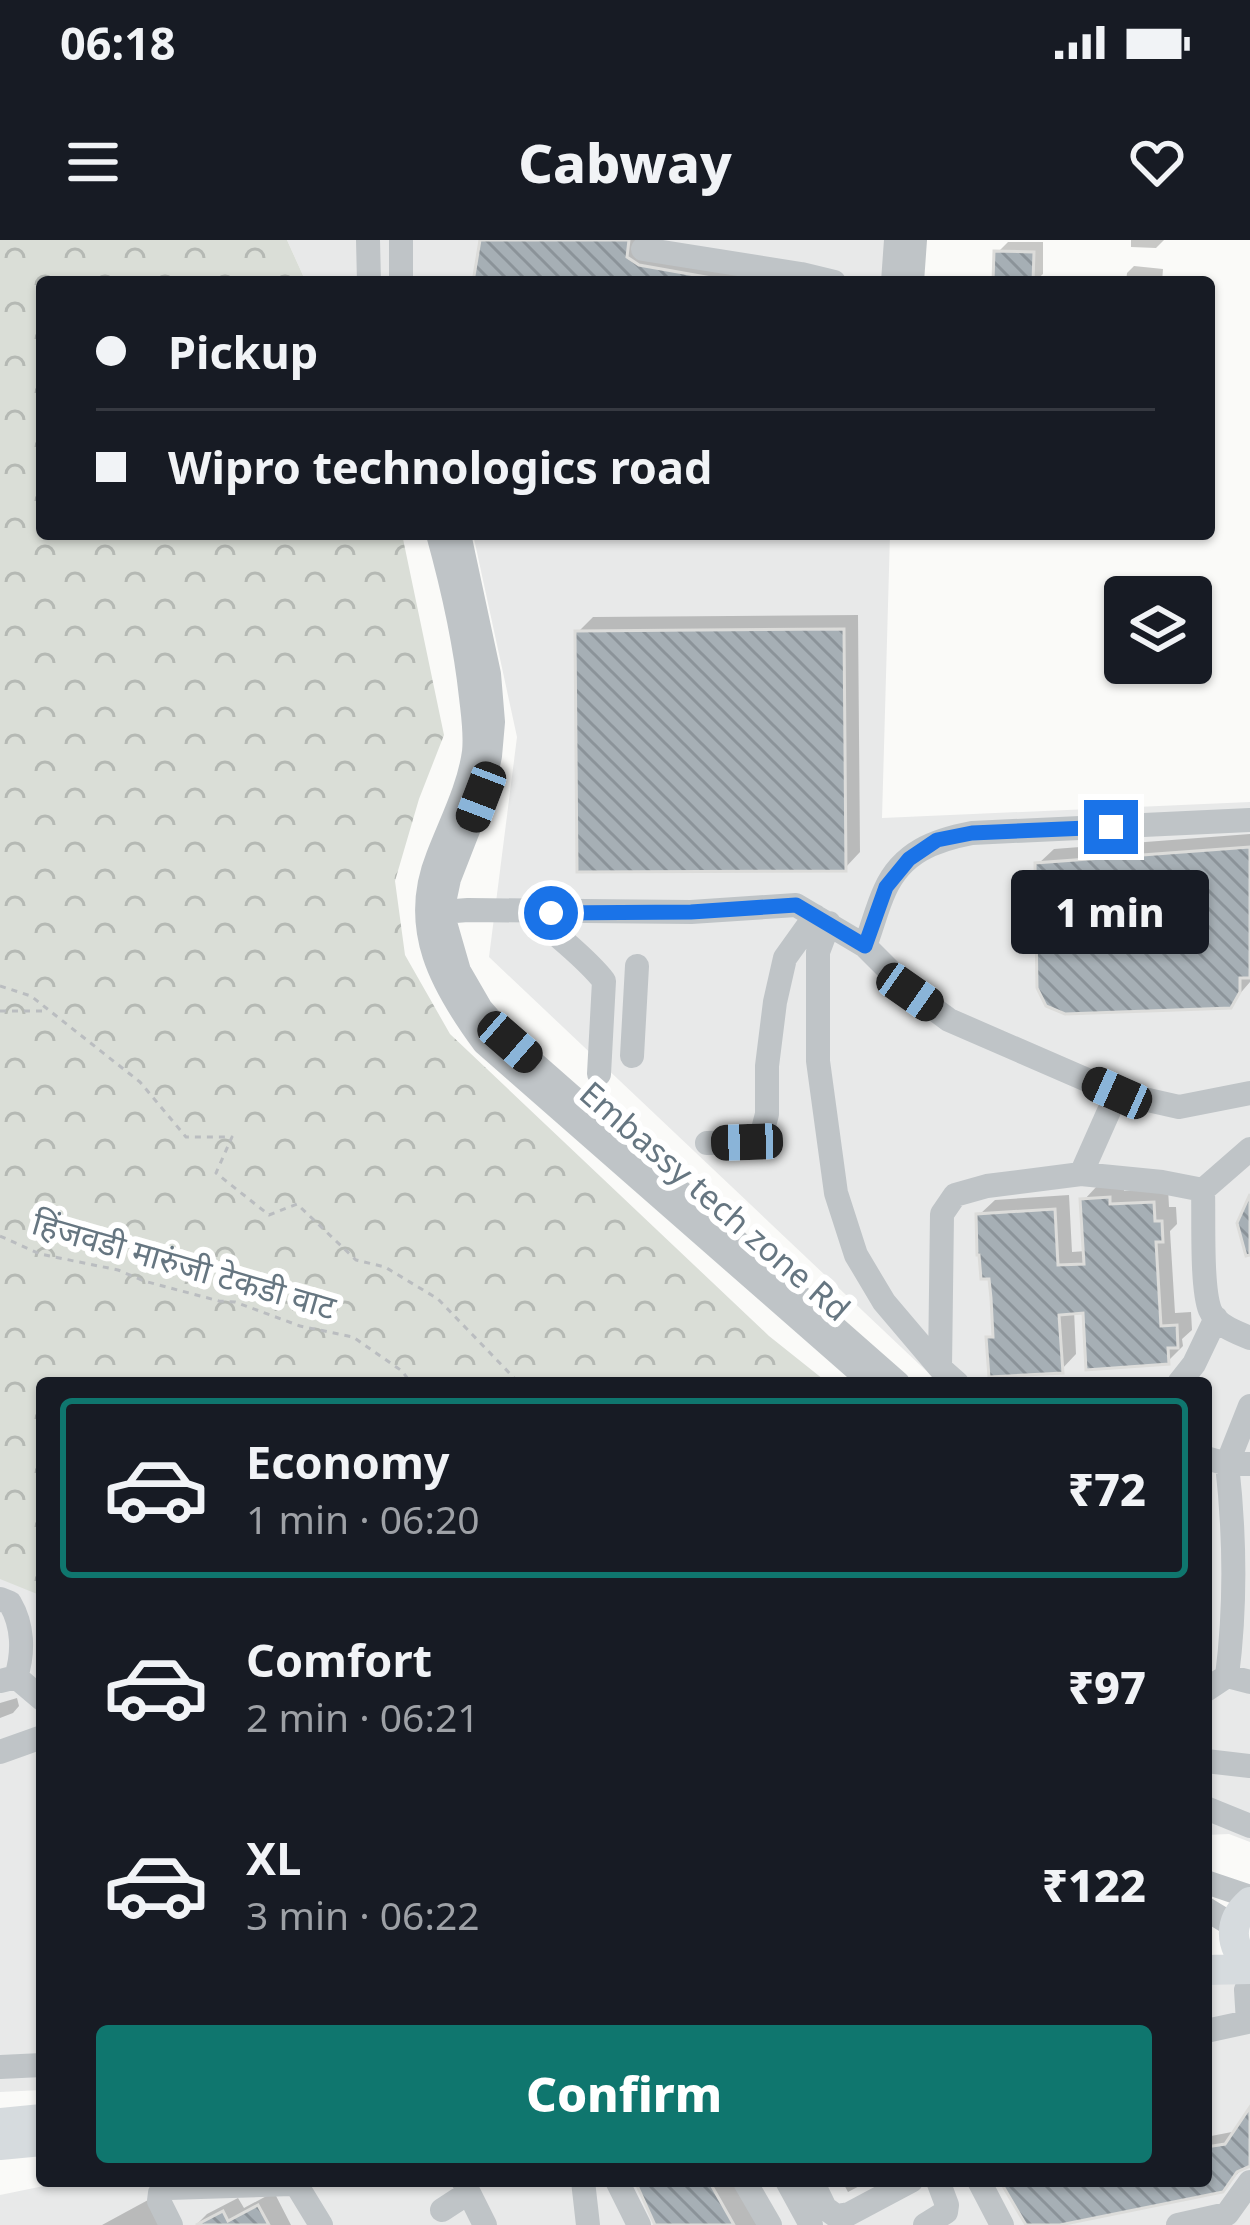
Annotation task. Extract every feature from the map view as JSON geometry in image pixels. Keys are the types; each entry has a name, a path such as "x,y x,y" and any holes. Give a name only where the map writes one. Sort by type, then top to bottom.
{"main road":[{"path":"1235,1917 1235,1948 1250,1968"},
{"path":"1212,1970 1250,1968"},
{"path":"0,2123 36,2120"},
{"path":"0,2145 36,2141"}],"street":[{"path":"893,276 896,240"},
{"path":"912,276 915,240"},
{"path":"369,276 368,242 401,243 401,276"},
{"path":"643,249 809,276"},
{"name":"Embassy tech zone Rd","path":"441,540 458,571 474,752 433,869 436,965 484,1043 865,1377"},
{"path":"458,571 459,540"},
{"path":"865,946 886,887 909,859 937,840 972,833 1250,820"},
{"path":"891,1377 501,1033 481,1010 459,971 434,912 691,912 796,905 865,946 910,992 949,1020 1117,1093 1179,1107 1250,1093"},
{"path":"534,912 604,981 599,1073"},
{"path":"707,1143 761,1137 775,1002 784,963 822,920"},
{"path":"822,920 818,1061 836,1193 856,1255 884,1302 949,1375"},
{"path":"632,1056 637,966"},
{"path":"1081,1174 1117,1093"},
{"path":"1203,1190 1250,1149"},
{"path":"949,1375 942,1214 955,1195 987,1186 1081,1174 1203,1190"},
{"path":"1203,1190 1210,1312 1228,1329 1250,1338"},
{"path":"1184,1377 1216,1318"},
{"path":"1228,1683 1234,1626 1228,1462 1250,1406"},
{"path":"0,1598 10,1603 20,1628 22,1650 8,1679 36,1696"},
{"path":"0,1737 36,1724"},
{"path":"0,1752 36,1739"},
{"path":"1212,1762 1250,1766"},
{"path":"1212,1810 1250,1826"},
{"path":"1212,1889 1235,1917"},
{"path":"1212,2030 1249,2022 1246,1990 1250,1986"},
{"path":"0,2067 36,2066"},
{"path":"1178,2225 1227,2214 1250,2182"},
{"path":"171,2225 160,2193 189,2187"},
{"path":"298,2187 320,2225"},
{"path":"442,2210 466,2187 485,2225"},
{"path":"584,2187 588,2225"},
{"path":"619,2187 639,2225"},
{"path":"748,2187 770,2225"},
{"path":"790,2187 811,2225"},
{"path":"815,2187 825,2209 836,2216 849,2215 900,2187"},
{"path":"926,2225 946,2212 941,2187"},
{"path":"982,2187 1002,2225"}],"path":[{"path":"0,986 31,996 140,1082 186,1137 232,1137 216,1173 268,1215 297,1204 356,1260 386,1267 438,1299 512,1377"},
{"path":"0,1011 50,1011"},
{"name":"हिंजवडी मारुंजी टेकडी वाट","path":"0,1236 40,1253 118,1270 235,1302 300,1326 353,1337 406,1377"}],"shaded area":[{"path":"287,240 917,240 914,276 303,276"},
{"path":"474,540 890,540 882,818 1250,802 1250,1842 1229,1834 1212,1835 1212,1377 933,1377 489,957 517,737"},
{"path":"0,1569 36,1584 36,2090 0,2092"},
{"path":"1250,1979 1250,2225 0,2225 0,2195 39,2187 1212,2187 1212,1984"}],"green space":[{"path":"0,240 287,240 303,276 36,276 36,540 403,540 444,735 395,881 405,955 450,1034 769,1336 820,1377 36,1377 36,1594 0,1579"}],"building":[{"path":"480,240 629,240 627,257 639,265 700,276 474,276"},
{"path":"994,251 1034,252 1033,276 993,276"},
{"path":"844,629 846,871 577,872 575,631"},
{"path":"1250,847 1250,978 1240,978 1240,992 1231,1008 1065,1014 1046,1006 1037,988 1035,863"},
{"path":"1250,1194 1250,1255 1246,1256 1237,1223"},
{"path":"1110,1197 1110,1204 1154,1202 1155,1221 1162,1221 1163,1242 1156,1242 1161,1326 1177,1325 1178,1348 1168,1348 1169,1364 1086,1370 1083,1313 1059,1315 1063,1373 989,1377 986,1337 993,1337 991,1298 989,1279 981,1279 976,1214 1055,1209 1058,1265 1084,1264 1080,1199"},
{"path":"1250,2107 1250,2166 1237,2172 1223,2192 1060,2225 1026,2225 1004,2187 1212,2187 1212,2146 1225,2144"},
{"path":"638,2187 712,2187 734,2225 655,2225"},
{"path":"258,2205 269,2225 196,2225 223,2211 228,2221"}],"route":[{"path":"551,913 796,905 865,946 886,887 909,859 937,840 972,833 1111,827"}]}
